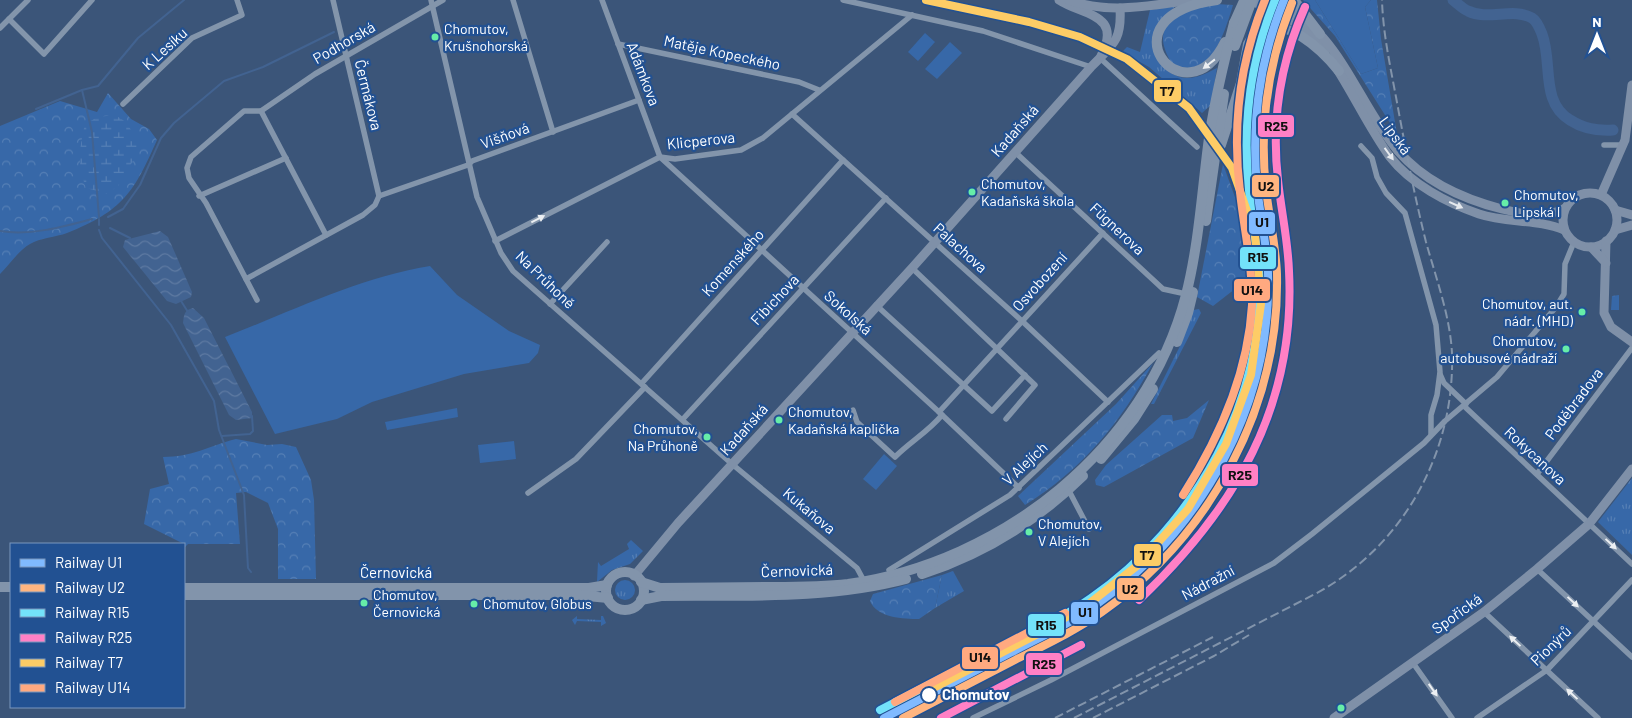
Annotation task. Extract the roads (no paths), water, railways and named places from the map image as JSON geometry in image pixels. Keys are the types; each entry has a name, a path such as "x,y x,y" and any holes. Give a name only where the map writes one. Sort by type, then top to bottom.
{"highway":[{"path":"1217,0 1189,5 1168,17 1157,35 1156,45 1162,60 1174,70 1190,73 1200,70 1215,59 1245,0"},
{"path":"865,585 926,573 973,554 1016,530 1108,453 1134,419 1176,344 1188,313 1199,267 1224,92 1234,46 1252,0"},
{"path":"1294,0 1320,34"},
{"path":"1066,488 1102,448 1141,396 1170,342 1186,294 1200,217 1210,135 1234,23"},
{"path":"1212,177 1241,83 1248,44 1256,31 1270,26 1281,27 1301,38 1321,53 1339,71"},
{"name":"Černovická","path":"185,588 589,588 607,585 610,580 620,573 660,588 865,585"},
{"path":"638,579 643,588 641,600"},
{"path":"607,585 608,598"},
{"name":"Černovická","path":"185,595 577,595 608,598 614,607 624,610 632,609 641,600 661,596 792,595 865,585"}],"street":[{"path":"0,28 28,0"},
{"path":"9,19 44,54 92,0"},
{"name":"K Lesíku","path":"123,104 192,38 242,15 237,0"},
{"name":"Čermákova","path":"333,0 379,196"},
{"name":"Podhorská","path":"261,111 288,90 346,57 432,3 443,0"},
{"path":"513,0 553,132"},
{"name":"Adámkova","path":"602,0 660,157"},
{"path":"843,0 983,31 1091,67"},
{"path":"1058,0 1095,15 1104,24 1107,40 1100,58 1197,147"},
{"path":"1069,0 1089,6 1120,8 1193,0"},
{"path":"1120,8 1163,0"},
{"name":"Lipská","path":"1245,0 1281,12 1304,28 1326,52 1339,71 1391,158 1427,189 1460,207 1479,214 1518,222 1554,226 1564,230"},
{"name":"Lipská","path":"1267,0 1295,12 1320,34 1338,57 1374,118 1398,151 1428,178 1469,199 1506,210 1553,214 1565,208"},
{"name":"Na Průhoně","path":"432,3 468,165 477,197 495,241 514,270 550,304 732,464"},
{"name":"Kadaňská","path":"638,579 665,537 912,268 1091,67 1112,48 1118,37 1121,24 1120,8"},
{"name":"Klicperova","path":"495,241 660,157 675,159 741,150 762,138 912,15"},
{"name":"Matěje Kopeckého","path":"618,44 799,82 819,90"},
{"path":"1601,195 1625,141 1632,85"},
{"name":"Višňová","path":"379,196 468,165 639,100"},
{"path":"257,300 206,203 199,196 189,178 187,168 191,157 244,112 261,111 326,235"},
{"name":"Palachova","path":"792,114 1022,321 1108,402"},
{"path":"1604,145 1625,141"},
{"path":"1361,146 1372,158 1377,177 1386,193 1405,213 1436,325 1440,372 1437,396 1431,415 1431,434"},
{"name":"Fügnerova","path":"1015,152 1163,288 1186,294"},
{"name":"Sokolská","path":"660,157 941,413 1019,488"},
{"path":"199,196 286,158"},
{"name":"Komenského","path":"643,385 844,160"},
{"path":"1606,263 1591,247 1574,242 1564,230 1562,223 1565,208 1569,201 1584,193 1601,195 1612,204 1615,210 1615,230"},
{"path":"246,279 363,215 375,205 379,196"},
{"name":"Fibichova","path":"683,419 886,198"},
{"path":"1615,210 1632,215"},
{"path":"1591,247 1606,241 1615,230 1632,225"},
{"name":"Osvobození","path":"854,410 857,422 895,457 909,442 932,427 962,385 1102,233"},
{"path":"1606,241 1604,313 1611,327 1632,342"},
{"path":"550,304 607,242"},
{"name":"Nádražní","path":"973,718 1051,680 1282,558 1416,449 1497,377 1556,307 1564,294 1565,264 1574,242"},
{"path":"912,268 1035,385 1006,419"},
{"path":"876,305 992,411 1026,375"},
{"name":"Poděbradova","path":"1536,474 1632,348"},
{"name":"V Alejích","path":"890,570 968,524 1019,488 1159,353"},
{"name":"Rokycanova","path":"1440,372 1444,383 1465,405 1632,564"},
{"path":"528,492 576,459 643,385"},
{"name":"Kukaňova","path":"732,464 857,568 865,585"},
{"name":"Spořická","path":"1337,717 1484,612 1537,569 1590,524 1632,469"},
{"path":"1066,488 1089,529"},
{"path":"1537,569 1632,657"},
{"name":"Pionýrů","path":"1477,718 1547,670 1632,580"},
{"path":"1484,612 1598,718"},
{"path":"1413,663 1452,718"}],"water":[{"path":"160,231 168,237 192,292 191,297 176,304 167,301 123,247 125,240"},
{"path":"193,308 204,318 252,412 252,418 236,420 229,415 183,323 186,312"}],"waterway":[{"path":"99,217 92,132 82,90 98,86 138,38 184,0"},
{"path":"1453,0 1464,9 1476,14 1517,14 1534,19 1542,34 1545,45 1551,93 1561,112 1570,120 1586,127 1596,130 1613,130"},
{"path":"108,217 123,209 140,185 161,138 174,123 224,81 263,67 334,32"},
{"path":"36,109 82,90"},
{"path":"0,231 35,232 92,219"},
{"path":"99,219 99,225"},
{"path":"110,228 130,238"},
{"path":"99,230 102,238 171,325 214,401 219,430 244,495 248,568 251,572"},
{"path":"181,301 188,312"},
{"path":"222,436 250,434 253,431 252,416"}],"railway":[{"path":"1074,718 1315,594 1346,574 1374,551 1398,523 1418,493 1433,461 1444,426 1451,390 1451,339 1446,311 1426,242 1410,170 1387,49 1382,0"},
{"path":"1248,89 1245,128 1247,181 1257,237"},
{"path":"1093,718 1214,656 1249,635"},
{"path":"1055,718 1213,637"}],"rail line":[{"name":"T7","path":"926,0 1029,22 1080,37 1127,59 1189,108 1232,168 1255,234 1261,304 1251,375 1226,444 1188,509 1138,565 1090,603 1036,635 926,692"},
{"name":"U14","path":"1183,495 1220,428 1230,404 1245,356 1252,291 1238,168 1238,119 1240,94 1249,47 1265,0"},
{"name":"R15","path":"880,710 1049,624 1091,598 1128,568 1162,534 1192,496 1217,455 1237,411 1251,366 1258,319 1259,271 1247,165 1248,117 1250,93 1259,46 1275,0"},
{"name":"U1","path":"884,718 1054,630 1097,604 1135,574 1169,539 1199,501 1224,459 1244,416 1258,369 1266,322 1268,273 1255,163 1256,115 1268,46 1284,0"},
{"name":"U2","path":"903,718 1060,638 1102,612 1141,581 1176,545 1206,506 1232,464 1252,419 1266,372 1275,324 1277,274 1264,165 1265,117 1271,71 1292,3"},
{"name":"R25","path":"1139,600 1204,529 1230,492 1253,452 1270,410 1282,367 1289,320 1289,271 1276,157 1277,113 1289,49 1305,7"},
{"name":"U14","path":"895,702 1065,613"},
{"name":"R25","path":"941,718 1081,645"}],"place":[{"name":"Chomutov, Krušnohorská","path":"435,37"},
{"name":"Chomutov, Kadaňská škola","path":"972,192"},
{"name":"Chomutov, Lipská I","path":"1505,203"},
{"name":"Chomutov, aut. nádr. (MHD)","path":"1582,312"},
{"name":"Chomutov, autobusové nádraží","path":"1566,349"},
{"name":"Chomutov, Kadaňská kaplička","path":"779,420"},
{"name":"Chomutov, Na Průhoně","path":"707,437"},
{"name":"Chomutov, V Alejích","path":"1029,532"},
{"name":"Chomutov, Černovická","path":"364,603"},
{"name":"Chomutov, Globus","path":"474,604"},
{"name":"Chomutov","path":"929,695"}]}
